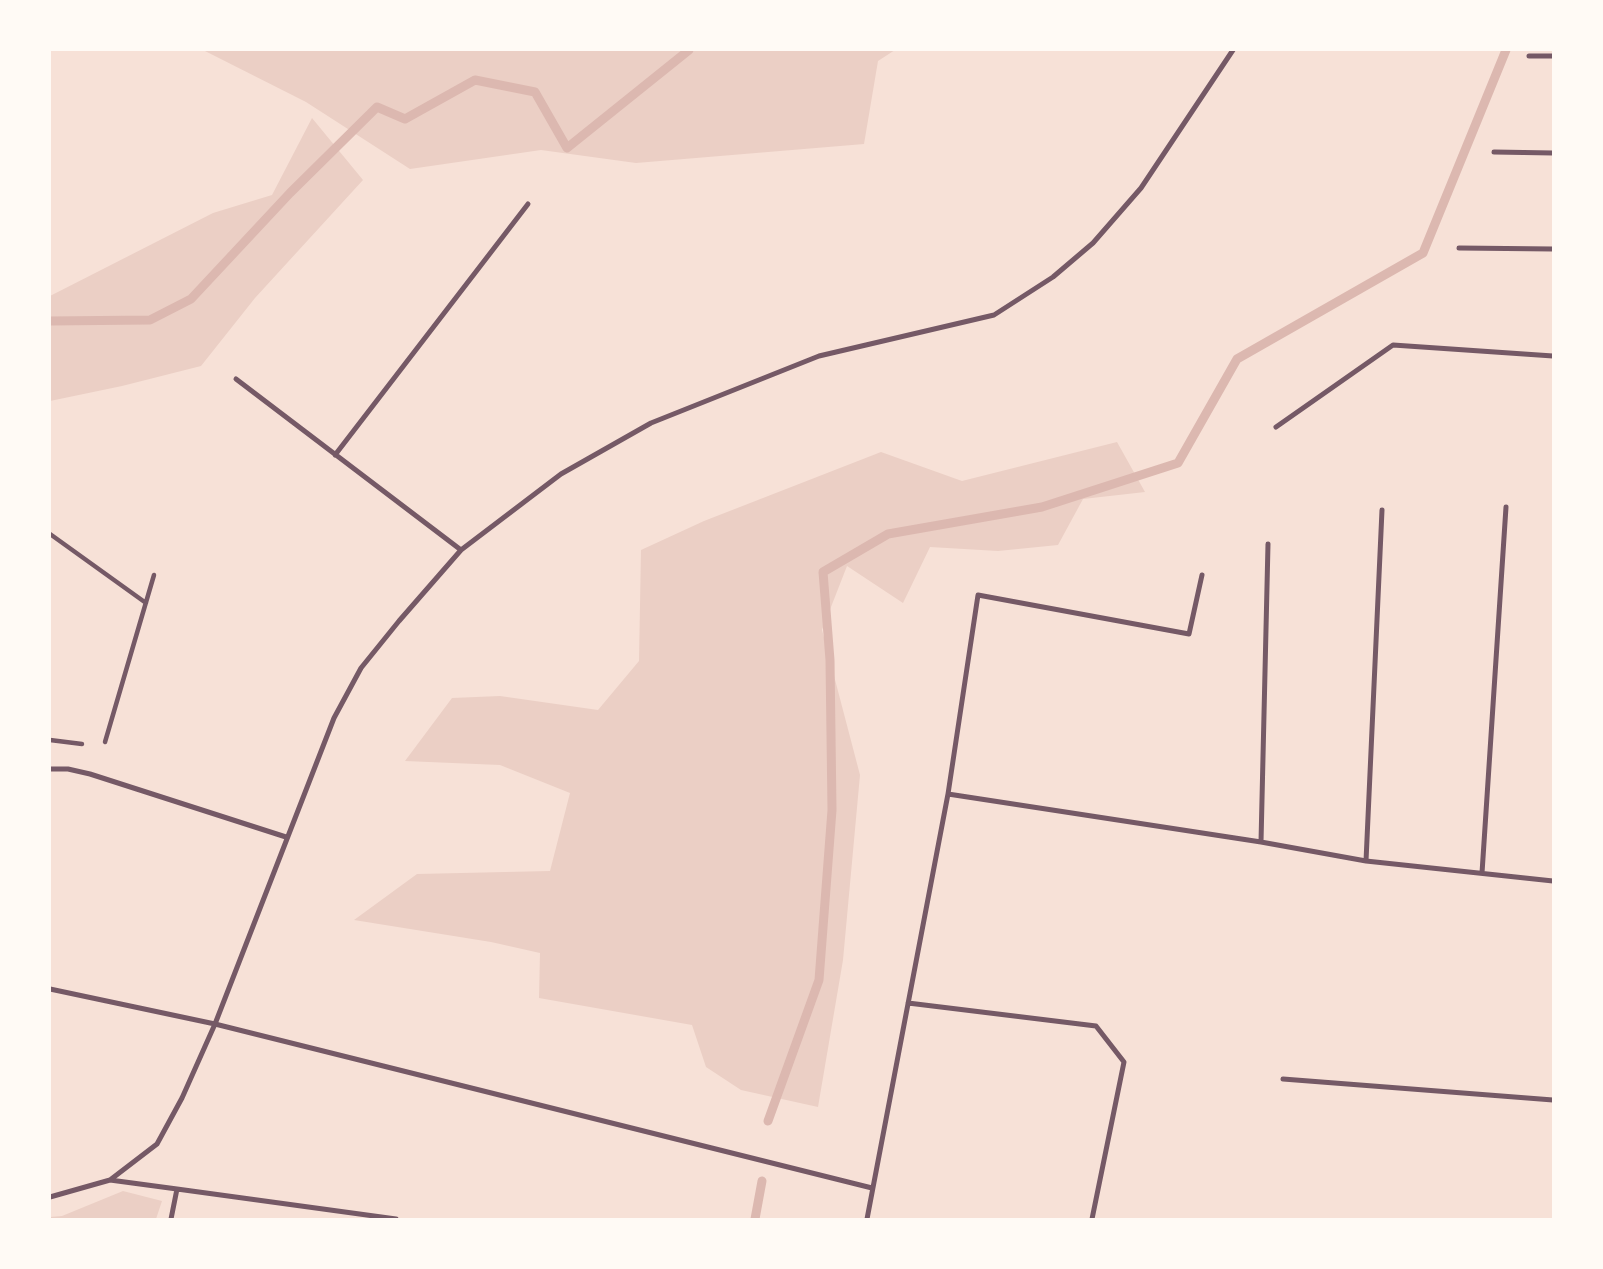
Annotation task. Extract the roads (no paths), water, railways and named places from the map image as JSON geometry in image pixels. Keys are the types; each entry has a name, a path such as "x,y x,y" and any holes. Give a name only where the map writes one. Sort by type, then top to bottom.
{"street":[{"path":"50,1197 110,1180 157,1144 182,1098 215,1024 286,837 334,718 361,668 399,620 462,550 561,474 652,423 819,356 994,315 1053,277 1093,243 1141,188 1233,50"},
{"path":"1529,56 1553,56"},
{"path":"1494,152 1553,152"},
{"path":"335,455 528,204"},
{"path":"1459,248 1553,249"},
{"path":"1276,427 1393,345 1553,356"},
{"path":"236,379 462,550"},
{"path":"1482,873 1506,507"},
{"path":"1366,861 1382,510"},
{"path":"50,534 146,603"},
{"path":"1261,842 1268,544"},
{"path":"867,1219 948,794 978,595 1189,634 1202,575"},
{"path":"105,742 154,576"},
{"path":"50,740 82,744"},
{"path":"50,769 68,769 90,774 286,837"},
{"path":"948,794 1261,842 1366,861 1553,881"},
{"path":"50,990 215,1024 872,1188"},
{"path":"908,1003 1096,1026 1124,1062 1092,1219"},
{"path":"1283,1079 1553,1100"},
{"path":"110,1180 396,1219"},
{"path":"171,1219 177,1189"}],"waterway":[{"path":"50,321 150,320 191,299 290,193 377,107 405,119 475,80 535,92 567,148 689,50"},
{"path":"768,1121 819,980 832,810 830,660 823,572 888,534 1042,507 1178,463 1237,359 1423,253 1506,50"},
{"path":"755,1219 762,1181"}]}
